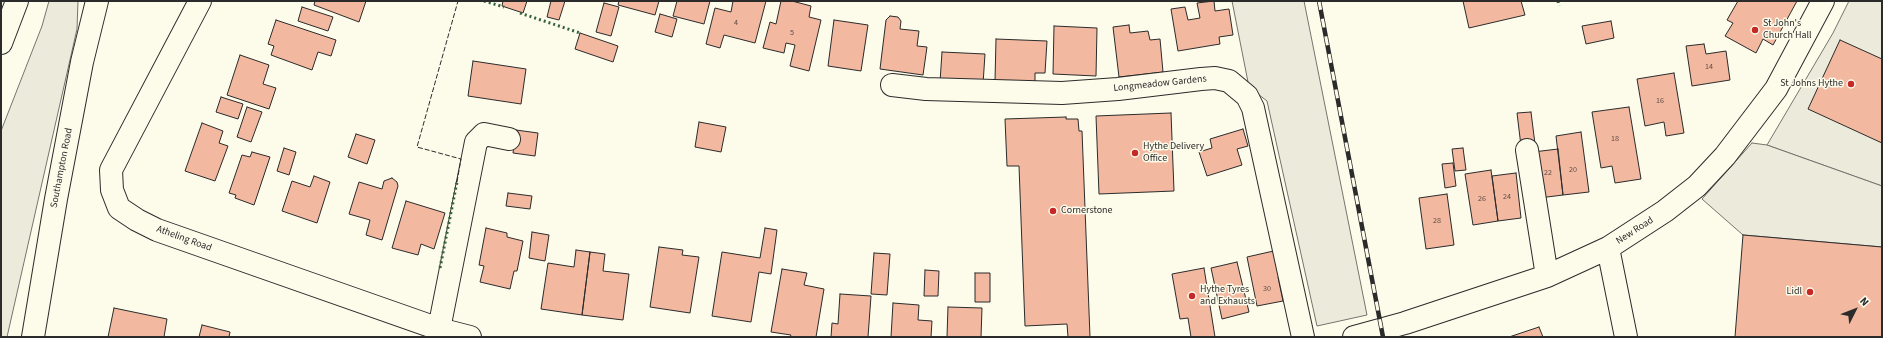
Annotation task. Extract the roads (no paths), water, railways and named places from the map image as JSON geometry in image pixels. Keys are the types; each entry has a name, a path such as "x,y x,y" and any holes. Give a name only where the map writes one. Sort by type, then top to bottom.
{"street":[{"path":"1,43 17,1"},
{"name":"Southampton Road","path":"33,337 56,199 79,77 97,1"},
{"name":"Atheling Road","path":"200,1 111,170 112,190 119,208 137,220 157,230 439,329 470,337"},
{"name":"New Road","path":"1354,337 1404,323 1547,276 1608,248 1659,215 1697,186 1725,156 1776,89 1823,1"},
{"name":"Longmeadow Gardens","path":"892,85 926,89 1062,93 1118,89 1201,79 1215,78 1229,81 1247,96 1253,108 1303,337"},
{"path":"439,329 476,142 484,134 509,139"},
{"path":"1527,150 1547,276"},
{"path":"1608,248 1626,337"}],"railway":[{"path":"1319,1 1383,337"}],"place":[{"name":"St John's Church Hall","path":"1755,30"},
{"name":"St Johns Hythe","path":"1851,84"},
{"name":"Hythe Delivery Office","path":"1135,153"},
{"name":"Cornerstone","path":"1053,211"},
{"name":"Lidl","path":"1810,292"},
{"name":"Hythe Tyres and Exhausts","path":"1192,296"}]}
